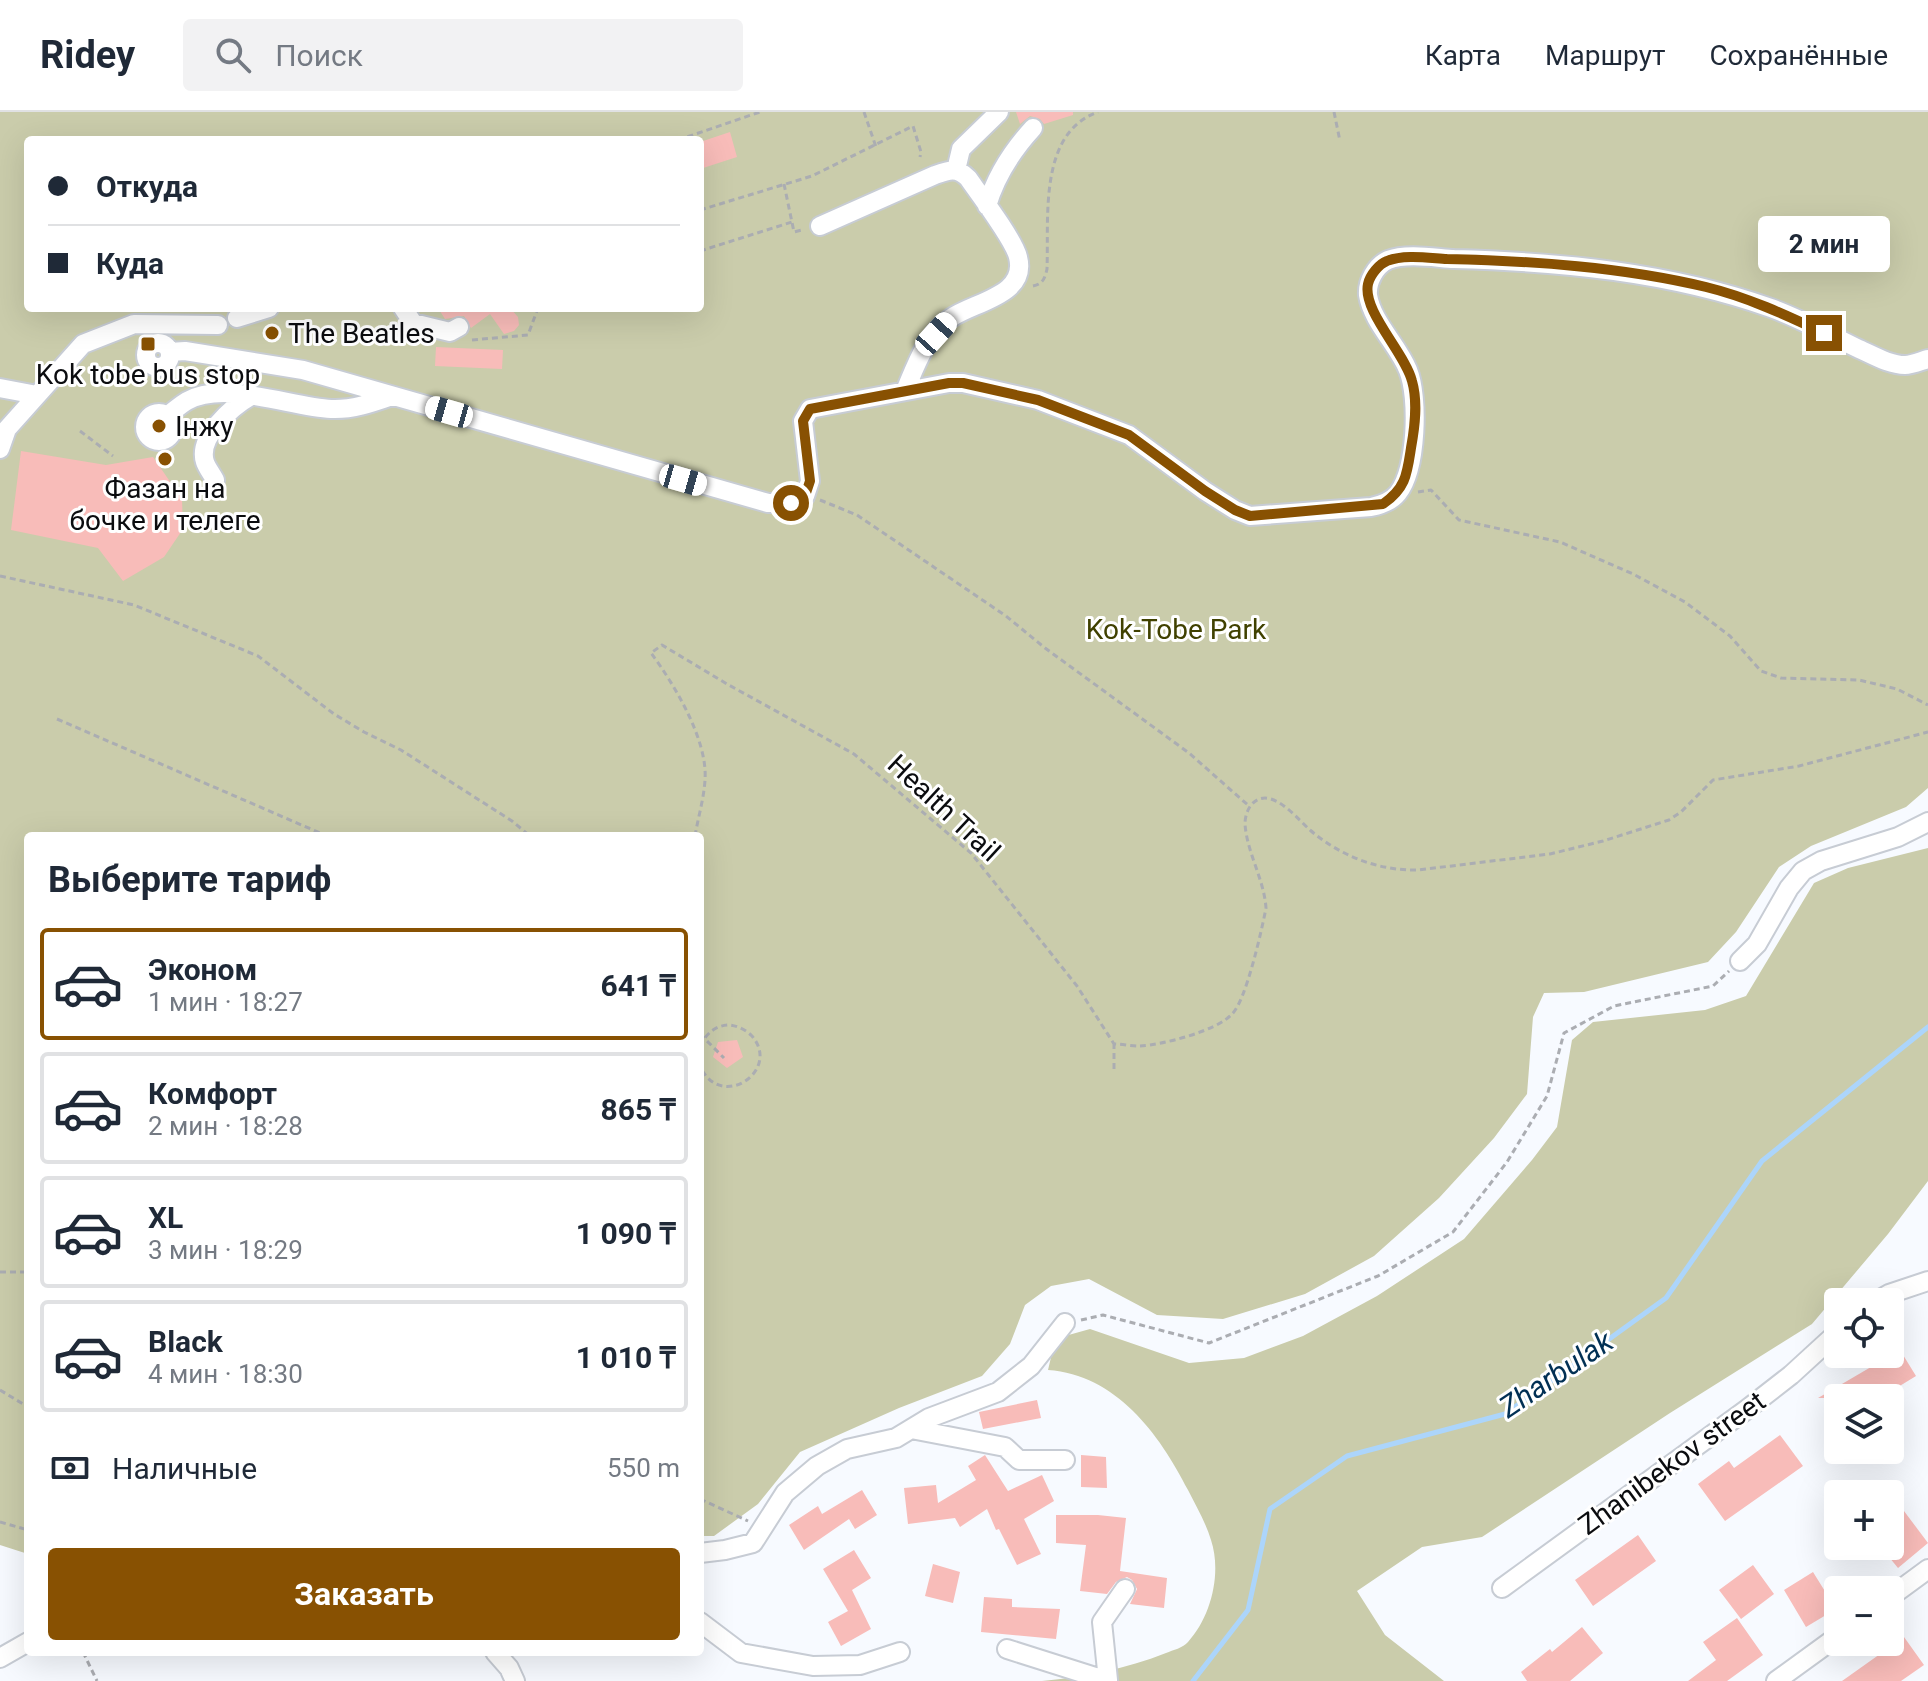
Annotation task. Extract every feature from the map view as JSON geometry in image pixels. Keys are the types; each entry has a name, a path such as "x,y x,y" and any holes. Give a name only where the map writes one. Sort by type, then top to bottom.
{"street":[{"path":"956,170 961,149 999,112"},
{"path":"987,206 993,186 1013,150 1033,128"},
{"path":"820,226 935,175 956,170 968,178 1018,254 1020,269 1014,282 992,300 950,318 922,349 905,391"},
{"path":"170,352 185,351 303,370 768,503 791,503 805,496 810,481 803,421 810,409 963,383 1038,400 1129,435 1225,504 1250,516 1371,507 1383,504 1398,494 1407,474 1415,399 1407,366 1368,298 1372,275 1388,260 1473,259 1606,269 1655,276 1709,288 1773,309 1884,360 1906,366 1928,359"},
{"path":"237,318 256,312"},
{"path":"406,312 413,323 454,329"},
{"path":"0,449 7,429 83,344 134,324 218,325"},
{"path":"0,388 37,395"},
{"path":"167,416 189,400 206,395 253,395 331,409 364,406 392,396"},
{"path":"215,480 204,460 205,448 215,428 234,406 253,395"},
{"path":"1740,961 1757,944 1789,888 1803,871 1821,861 1898,837 1928,822"},
{"path":"1904,1289 1928,1281"},
{"path":"704,1553 753,1543 785,1493 817,1466 847,1449 896,1438 929,1418 998,1392 1031,1366 1065,1323"},
{"name":"Zhanibekov street","path":"1502,1588 1746,1410 1824,1345"},
{"path":"911,1429 1005,1447 1019,1460 1065,1460"},
{"path":"1904,1587 1928,1569"},
{"path":"1007,1649 1108,1681 1102,1622 1125,1589"},
{"path":"704,1625 741,1653 813,1666 860,1665 900,1652"},
{"path":"0,1658 24,1644"},
{"path":"1776,1681 1824,1646"},
{"path":"498,1656 515,1681"}],"path":[{"path":"690,136 760,112"},
{"path":"864,112 876,147"},
{"path":"1014,282 1032,286 1045,279 1054,162 1074,127 1098,112"},
{"path":"1334,112 1340,141"},
{"path":"704,209 812,176 876,147 913,126 920,157"},
{"path":"784,184 794,232 820,226"},
{"path":"704,250 792,222"},
{"path":"454,329 474,340 528,335 537,312"},
{"path":"80,431 113,456"},
{"path":"1398,494 1431,490 1459,520 1560,542 1633,574 1685,602 1730,636 1761,671 1781,678 1859,680 1897,689 1928,705"},
{"path":"805,496 857,515 1006,616 1189,753 1249,806"},
{"path":"0,576 134,605 258,656 334,714 401,750 525,832"},
{"name":"Health Trail","path":"696,832 705,778 704,759 672,681 651,653 662,645 854,754 971,853 1077,986 1114,1044"},
{"path":"57,719 318,832"},
{"path":"1114,1069 1114,1044 1139,1046 1209,1028 1233,1014 1242,1000 1266,908 1245,822 1249,806 1264,798 1273,799 1315,834 1354,858 1387,868 1418,870 1550,854 1603,841 1669,820 1713,780 1799,766 1928,732"},
{"path":"1065,1323 1103,1315 1209,1343 1378,1276 1453,1232 1507,1162 1547,1096 1564,1033 1614,1006 1713,986 1740,961"},
{"path":"704,1035 720,1026 741,1028 756,1042 759,1062 748,1080 728,1087 717,1085 704,1072"},
{"path":"704,1038 724,1058"},
{"path":"0,1272 24,1272"},
{"path":"0,1390 24,1405"},
{"path":"704,1501 762,1528"},
{"path":"0,1522 24,1529"},
{"path":"85,1656 97,1681"}],"green space":[{"name":"Kok-Tobe Park","path":"0,112 1928,112 1928,788 1906,807 1811,846 1779,867 1736,932 1708,962 1584,992 1544,993 1533,1017 1527,1094 1494,1138 1439,1198 1374,1256 1305,1294 1223,1319 1157,1315 1089,1279 1051,1286 1025,1305 1010,1344 982,1376 899,1408 800,1452 758,1504 714,1536 704,1536 704,832 24,832 24,1553 0,1545"},
{"path":"1928,848 1928,1181 1842,1288 1824,1288 1824,1310 1812,1324 1482,1537 1422,1547 1357,1591 1385,1635 1444,1681 1042,1681 1120,1668 1183,1646 1203,1620 1215,1580 1214,1553 1206,1527 1176,1469 1149,1428 1115,1395 1072,1374 1048,1370 1053,1349 1065,1336 1090,1329 1189,1363 1244,1358 1303,1336 1377,1296 1464,1239 1532,1160 1557,1127 1572,1040 1593,1022 1705,1010 1746,996 1814,883 1848,868"}],"building":[{"path":"1016,112 1073,112 1073,115 1044,124 1030,116 1020,124"},
{"path":"730,132 737,157 704,168 704,141"},
{"path":"441,312 514,312 519,325 514,331 504,334 490,314 471,328 464,316 445,319"},
{"path":"436,347 503,350 502,369 435,366"},
{"path":"21,451 106,465 153,457 182,499 183,529 164,557 123,581 98,548 11,530"},
{"path":"737,1040 743,1057 727,1068 713,1057 718,1042"},
{"path":"1904,1356 1916,1376 1903,1384 1842,1384 1869,1368 1904,1368"},
{"path":"1037,1400 1041,1418 983,1429 979,1412"},
{"path":"1780,1435 1803,1466 1725,1521 1698,1484 1729,1461 1734,1468"},
{"path":"985,1455 1008,1491 1042,1475 1054,1501 1024,1519 1041,1554 1017,1565 987,1509 960,1527 955,1518 908,1524 904,1488 936,1485 938,1503 976,1480 968,1466"},
{"path":"1081,1455 1106,1457 1107,1488 1081,1487"},
{"path":"862,1490 877,1515 855,1529 849,1519 804,1550 789,1525 818,1506 822,1514"},
{"path":"1904,1511 1928,1543 1898,1568 1891,1560 1904,1560"},
{"path":"1056,1515 1126,1518 1120,1571 1167,1578 1164,1608 1130,1604 1137,1589 1127,1577 1116,1582 1107,1594 1080,1591 1086,1545 1056,1543"},
{"path":"1638,1535 1656,1561 1593,1606 1575,1580"},
{"path":"854,1550 871,1578 852,1590 871,1629 841,1646 828,1622 848,1611 823,1569"},
{"path":"933,1564 960,1572 953,1603 925,1596"},
{"path":"1753,1565 1774,1594 1741,1619 1719,1590"},
{"path":"1813,1572 1824,1590 1824,1616 1806,1627 1784,1590"},
{"path":"984,1597 1012,1599 1012,1607 1060,1609 1056,1639 981,1632"},
{"path":"1737,1618 1763,1655 1727,1681 1688,1681 1716,1660 1703,1642"},
{"path":"1582,1627 1603,1653 1570,1681 1527,1681 1521,1672"},
{"path":"1904,1637 1924,1665 1901,1681 1842,1681 1877,1656 1904,1656"}],"waterway":[{"name":"Zharbulak","path":"1193,1681 1248,1610 1270,1509 1347,1456 1505,1414 1666,1298 1762,1161 1928,1027"}],"place":[{"name":"The Beatles","path":"272,333"},
{"name":"Kok tobe bus stop","path":"148,344"},
{"name":"Інжу","path":"159,426"},
{"name":"Фазан на бочке и телеге","path":"165,459"}],"route":[{"path":"791,503 805,496 810,481 803,421 810,409 963,383 1038,400 1129,435 1205,491 1250,516 1383,504 1398,494 1407,474 1414,432 1415,399 1407,366 1368,298 1368,284 1380,265 1399,258 1473,259 1606,269 1655,276 1709,288 1773,309 1824,333"}]}
